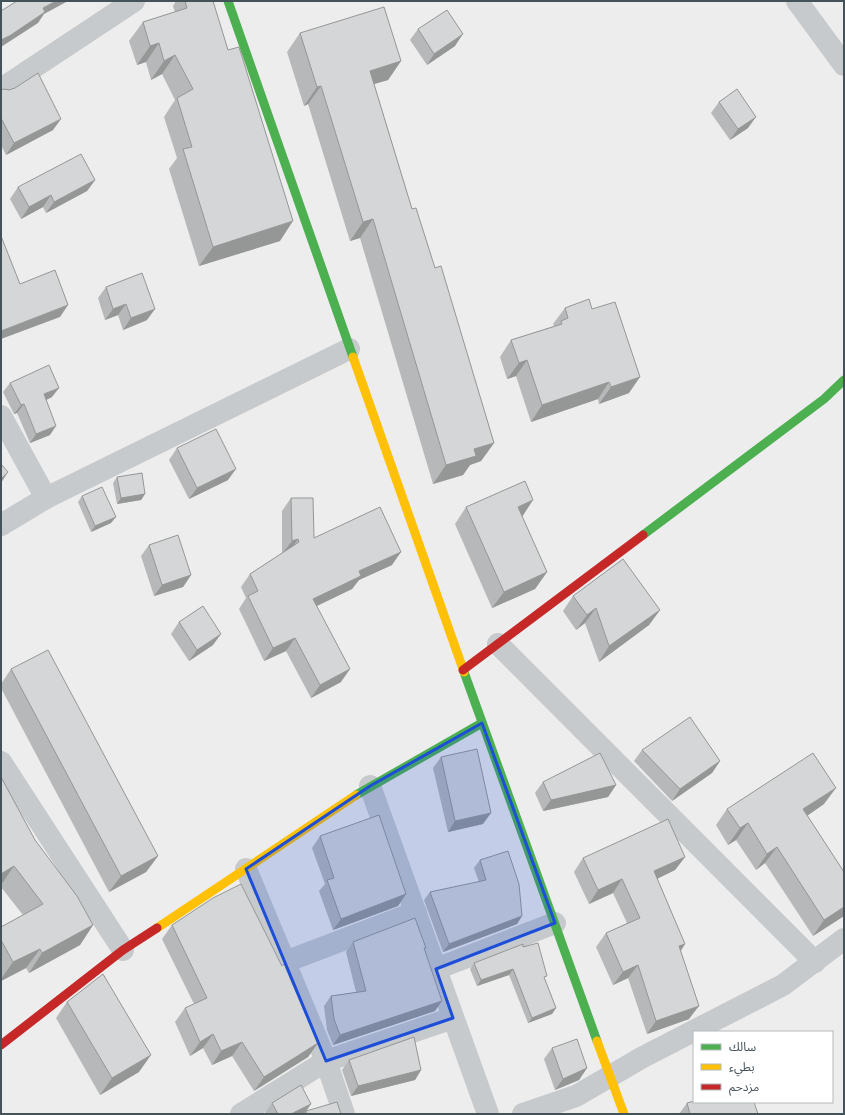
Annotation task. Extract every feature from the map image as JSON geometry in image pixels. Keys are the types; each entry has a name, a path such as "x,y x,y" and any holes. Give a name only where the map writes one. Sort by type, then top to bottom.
{"street":[{"path":"1,89 134,1"},
{"path":"228,1 463,670 624,1114"},
{"path":"797,1 844,65"},
{"path":"1,525 46,498 349,349"},
{"path":"463,670 824,399 844,380"},
{"path":"1,416 46,498"},
{"path":"498,644 816,962"},
{"path":"1,1044 123,950 370,786 482,723"},
{"path":"1,762 123,950"},
{"path":"370,786 488,1114"},
{"path":"246,869 326,1061 344,1114"},
{"path":"285,962 416,912"},
{"path":"436,969 555,923"},
{"path":"696,1031 783,985 816,962 844,939"},
{"path":"241,1114 326,1061 454,1018"},
{"path":"523,1114 576,1096 693,1033"}],"highlighted area":[{"path":"482,723 555,923 436,969 453,1018 326,1061 246,869 370,786"}],"building":[{"path":"17,1 56,1 43,8 45,12 1,40 1,11"},
{"path":"185,1 213,1 228,50 239,47 293,221 213,247 183,149 192,147 177,98 193,89 175,55 164,61 159,43 150,46 143,22 187,8"},
{"path":"384,7 401,61 370,71 412,209 416,208 435,268 441,266 494,443 474,449 476,456 446,465 373,219 363,222 321,86 317,87 300,33"},
{"path":"447,10 463,34 434,54 418,29"},
{"path":"38,73 61,119 14,143 1,118 1,90 15,88"},
{"path":"737,89 756,117 738,129 719,102"},
{"path":"81,154 95,180 54,202 51,195 29,207 18,187"},
{"path":"1,236 20,284 55,270 68,305 1,331"},
{"path":"142,273 155,309 131,318 126,304 113,309 106,287"},
{"path":"589,299 592,309 615,302 640,377 611,387 609,382 542,405 527,360 519,363 511,340 562,324 561,321 568,318 565,308"},
{"path":"49,365 59,388 44,394 56,426 36,434 24,404 21,405 10,383"},
{"path":"216,429 236,469 197,488 177,448"},
{"path":"1,464 8,472 1,479"},
{"path":"142,473 145,494 121,498 117,477"},
{"path":"525,481 533,500 518,507 547,572 504,592 466,507"},
{"path":"102,487 116,517 95,526 82,496"},
{"path":"291,498 313,498 314,538 380,507 401,552 359,571 361,576 313,599 350,669 320,685 295,638 273,648 248,596 258,591 250,574 299,542 298,539 292,541"},
{"path":"178,535 191,575 162,585 149,545"},
{"path":"623,559 660,610 609,646 596,608 587,615 573,596"},
{"path":"203,606 221,634 197,650 179,622"},
{"path":"48,650 158,856 121,876 11,669"},
{"path":"690,717 720,761 680,789 642,750"},
{"path":"477,749 491,813 455,821 441,757"},
{"path":"600,753 616,785 551,800 543,782"},
{"path":"813,753 836,788 803,809 844,872 844,907 824,920 777,847 767,854 748,823 740,828 727,809"},
{"path":"1,777 35,840 77,896 93,925 42,953 40,949 13,962 1,940 1,927 43,904 14,866 1,874"},
{"path":"379,815 406,894 341,919 327,880 334,878 320,836"},
{"path":"668,819 685,857 654,871 685,944 679,946 699,1006 656,1021 638,965 623,972 606,933 640,918 622,879 598,890 583,858"},
{"path":"508,851 519,884 522,916 449,944 430,892 486,880 480,860"},
{"path":"241,884 282,966 284,964 318,1043 264,1077 242,1042 221,1051 213,1034 200,1042 185,1008 207,998 172,925 213,898"},
{"path":"415,918 442,1001 340,1035 334,1019 331,996 366,991 353,942"},
{"path":"538,943 547,976 544,977 556,1008 532,1018 513,969 481,980 474,963 523,944 523,947"},
{"path":"103,974 151,1055 112,1078 67,1002"},
{"path":"414,1037 421,1070 358,1086 349,1060"},
{"path":"577,1039 587,1068 563,1079 552,1048"},
{"path":"301,1085 311,1104 291,1114 278,1114 272,1103"},
{"path":"693,1101 693,1103 754,1103 758,1114 690,1114 687,1103"},
{"path":"337,1102 341,1114 307,1114 306,1111"}],"traffic: fast":[{"path":"228,1 353,357"},
{"path":"643,535 824,399 844,380"},
{"path":"464,672 597,1041"},
{"path":"356,795 482,723"}],"traffic: slow":[{"path":"353,357 464,672"},
{"path":"157,928 356,795"},
{"path":"597,1041 624,1114"}],"traffic: jam":[{"path":"463,670 643,535"},
{"path":"1,1045 123,950 157,928"}]}
